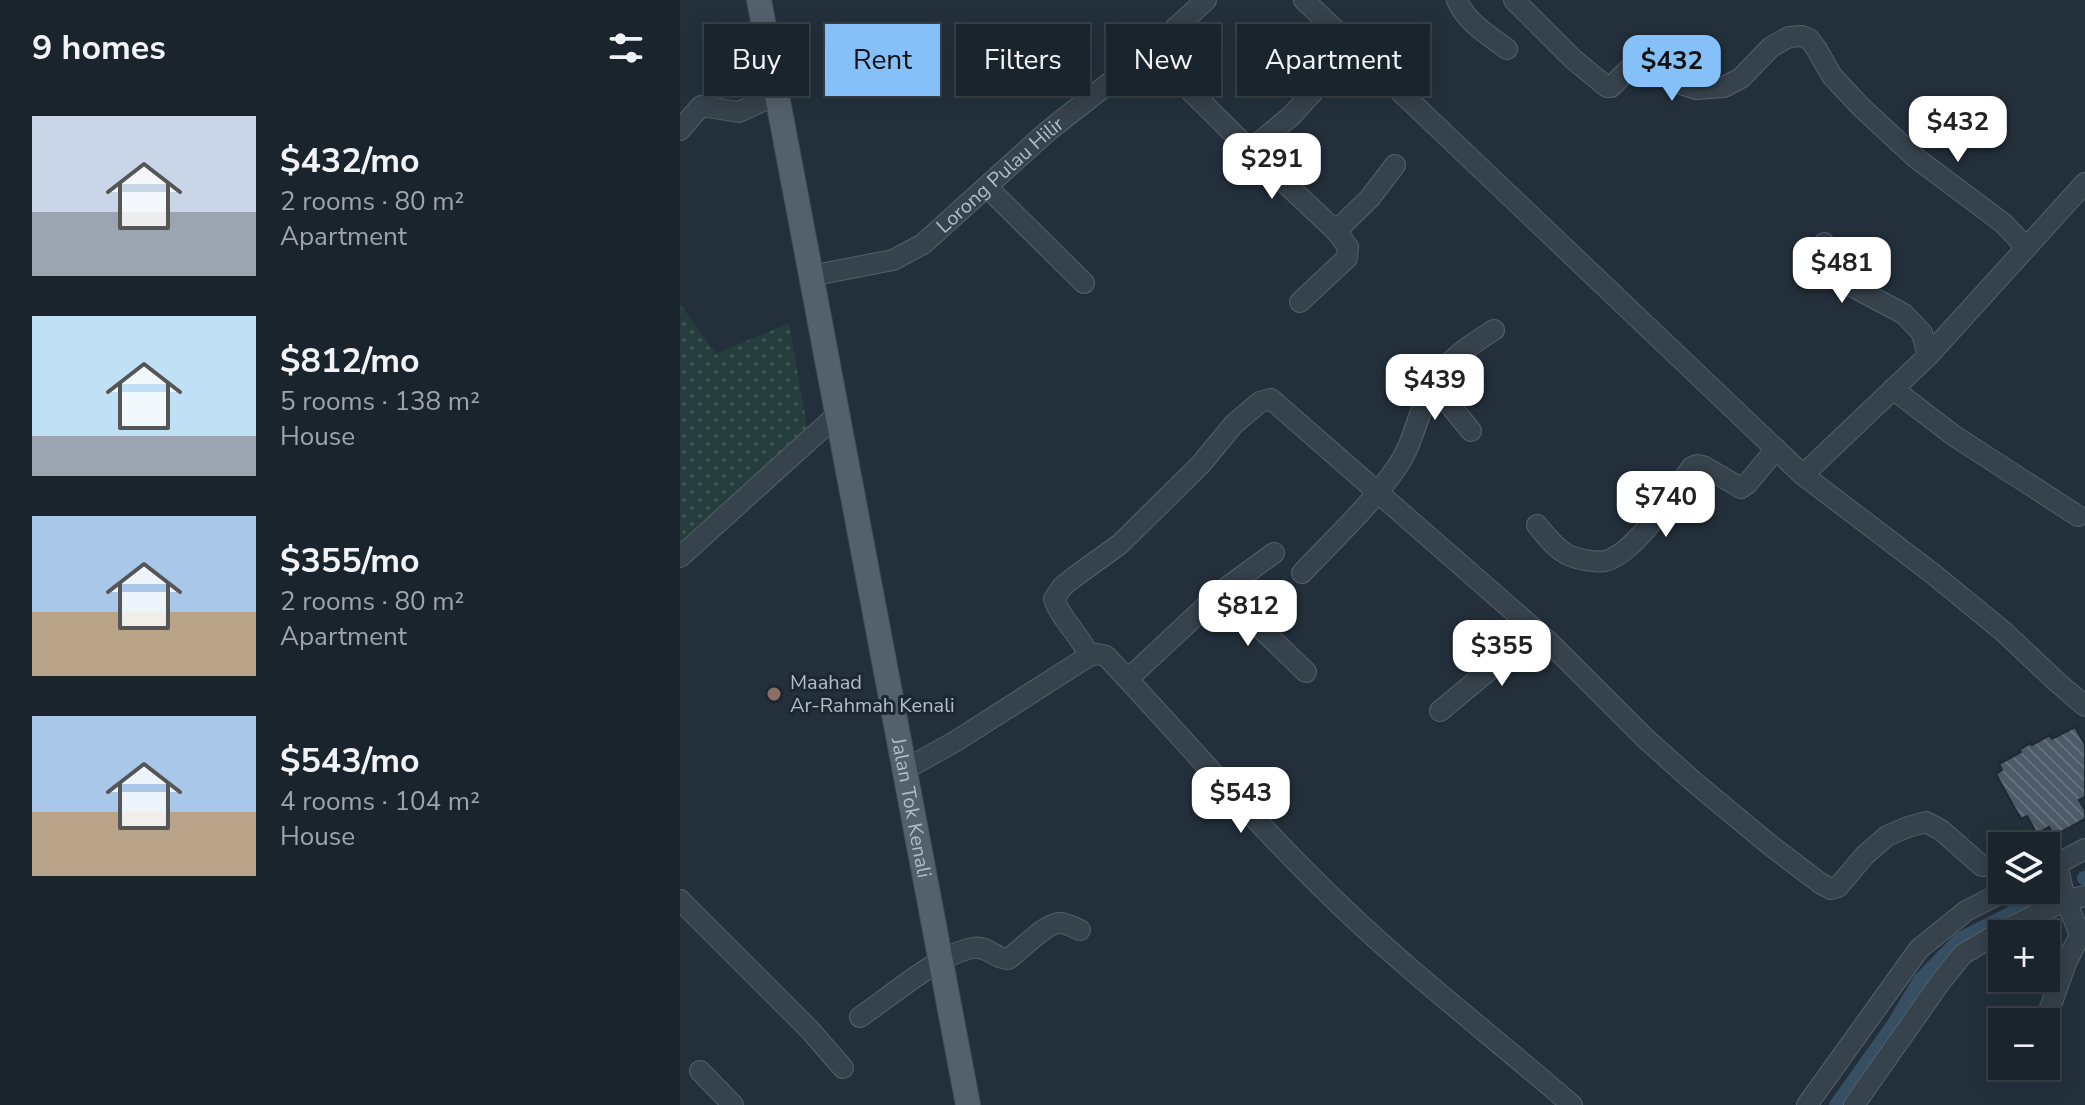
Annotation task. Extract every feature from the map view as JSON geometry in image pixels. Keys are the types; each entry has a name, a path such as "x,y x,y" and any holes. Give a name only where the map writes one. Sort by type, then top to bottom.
{"main road":[{"name":"Jalan Tok Kenali","path":"759,0 763,24"},
{"name":"Jalan Tok Kenali","path":"776,96 968,1105"}],"street":[{"name":"Lorong Pulau Hilir","path":"1180,24 1206,0"},
{"path":"1304,0 1803,475 1932,573 2004,632 2085,706"},
{"path":"1457,0 1461,10 1474,24 1507,49"},
{"path":"1514,0 1573,59 1607,87 1611,87 1643,58 1654,60 1681,84 1696,89 1724,87 1741,78 1771,47 1796,35 1809,39 1832,76 1861,107 1916,158 2003,223 2026,247"},
{"name":"Lorong Pulau Hilir","path":"810,276 893,260 923,244 1048,131 1106,86"},
{"path":"680,130 701,106 739,112 774,96"},
{"path":"1195,96 1336,231 1348,247 1347,258 1300,302"},
{"path":"1250,150 1309,96"},
{"path":"1336,231 1370,198 1395,165"},
{"path":"1803,475 1928,356 2085,183"},
{"path":"987,187 1084,283"},
{"path":"1824,243 1821,256 1823,271 1904,314 1922,333 1928,356"},
{"path":"1302,573 1377,492 1404,456 1433,384 1444,369 1494,330"},
{"path":"1433,384 1471,431"},
{"path":"1893,389 1953,435 2078,516"},
{"path":"1089,656 1078,635 1058,611 1054,599 1062,587 1120,544 1201,464 1234,424 1260,402 1271,399 1536,631 1694,782 1770,845 1831,889 1838,887 1865,855 1887,836 1926,822 1941,830 1982,866 1988,866"},
{"path":"680,557 837,415"},
{"path":"1537,525 1569,555 1604,561 1623,552 1646,529 1692,467 1703,466 1741,488 1776,449"},
{"path":"1128,679 1222,591 1274,553"},
{"path":"1222,591 1306,672"},
{"path":"1440,711 1536,631"},
{"path":"904,770 956,741 1089,656 1106,656 1342,907 1420,978 1572,1105"},
{"path":"2060,862 2085,848"},
{"path":"2050,1008 2066,963 2083,934 2076,898 2060,877"},
{"path":"1854,1105 1963,954 1995,935 2076,898"},
{"path":"680,900 809,1029 843,1068"},
{"path":"1807,1105 1919,949 1966,911 1988,900"},
{"path":"860,1017 940,960 974,947 1008,959 1055,923 1080,930"},
{"path":"700,1071 733,1105"}],"green space":[{"path":"680,304 716,354 789,323 807,427 680,545"}],"building":[{"path":"2075,727 2085,745 2085,797 2079,800 2085,810 2085,819 2060,833 2052,832 2049,827 2036,832 2027,816 2021,819 1996,774 2002,770 1999,764 2021,752 2019,750 2050,735 2052,739"}],"waterway":[{"path":"1836,1105 1893,1025 1920,980 1960,939 2029,904"}],"place":[{"name":"Maahad Ar-Rahmah Kenali","path":"774,694"}]}
